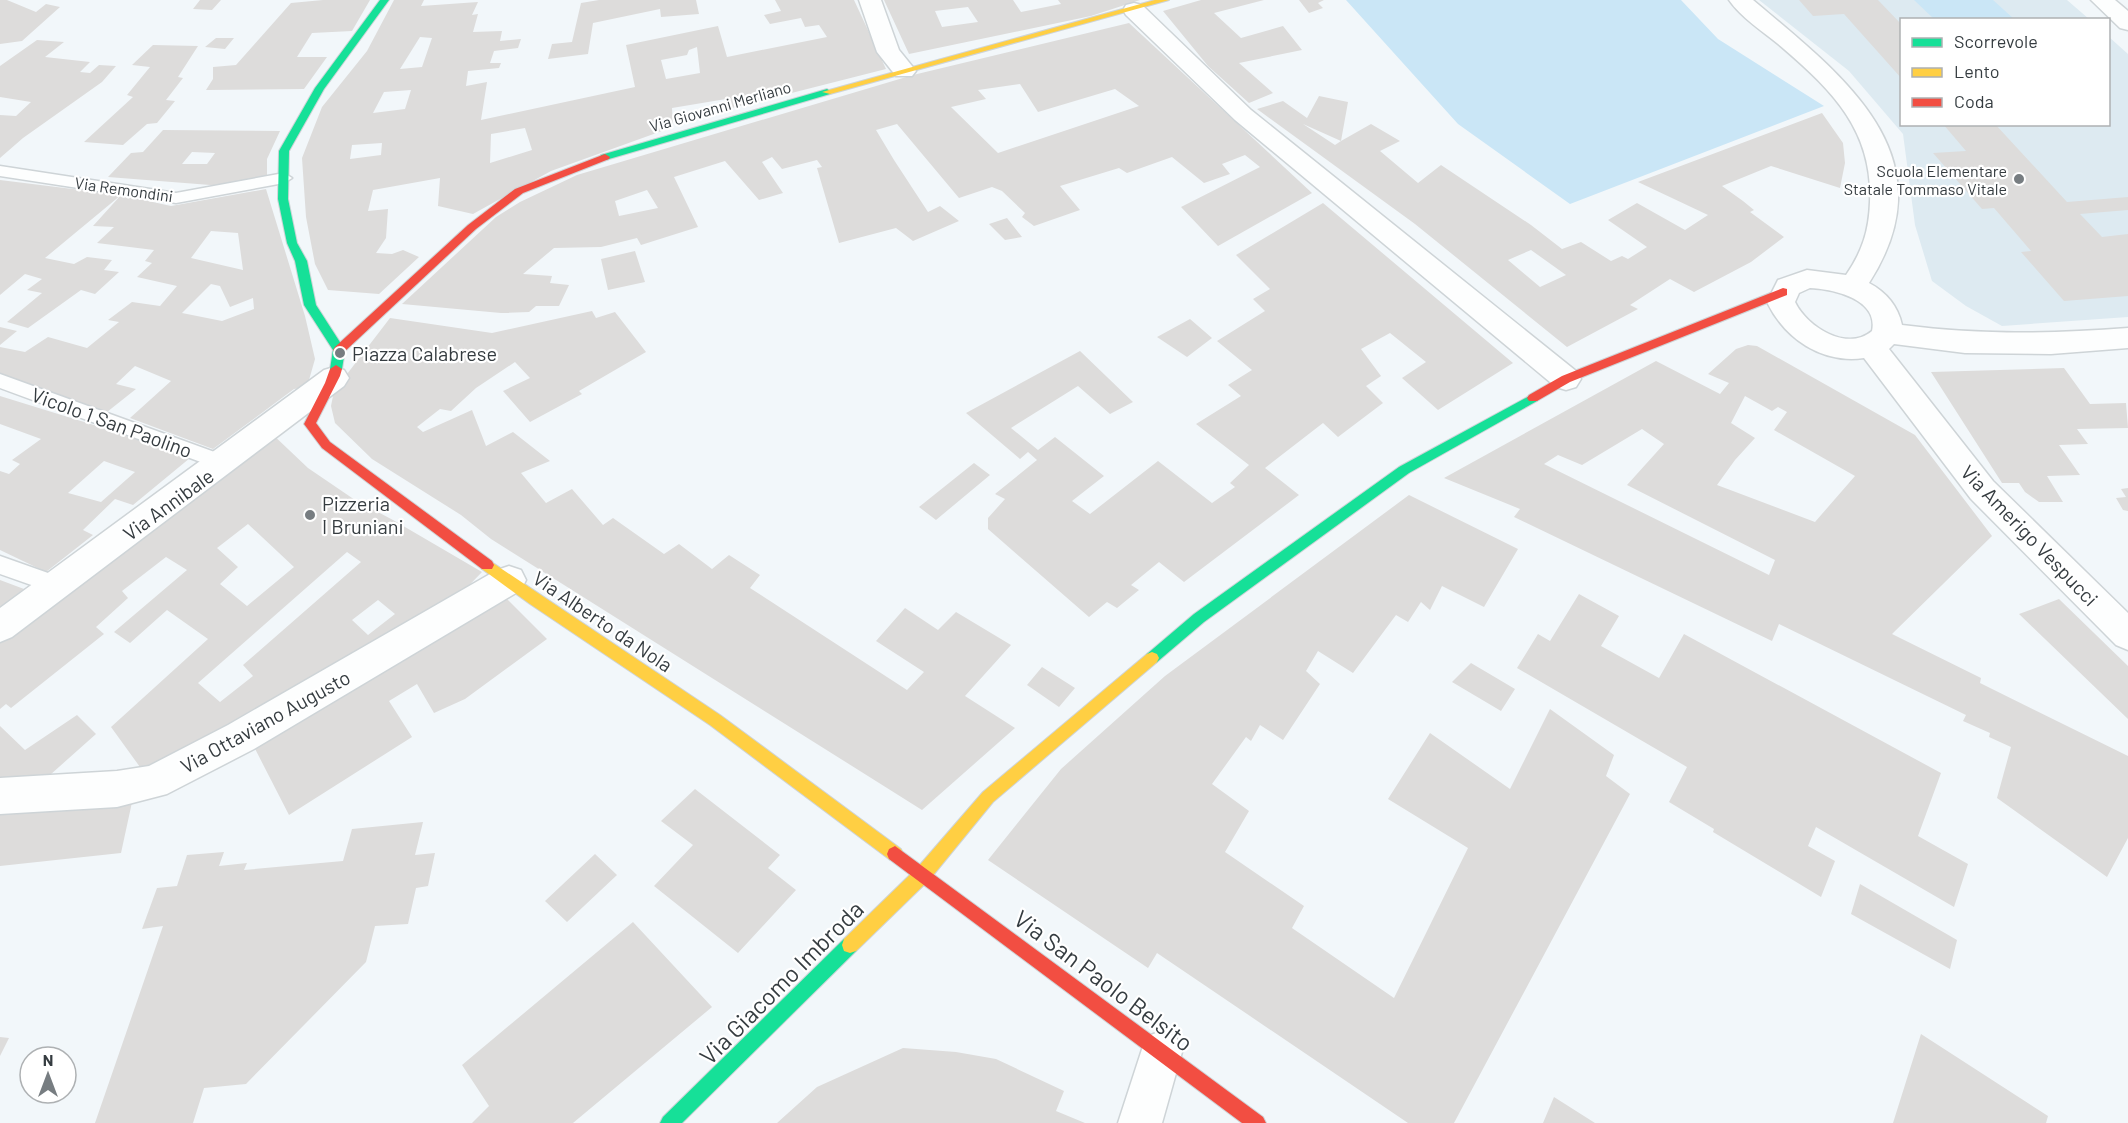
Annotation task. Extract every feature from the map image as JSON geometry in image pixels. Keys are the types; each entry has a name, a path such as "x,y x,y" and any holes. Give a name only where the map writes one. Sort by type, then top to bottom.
{"street":[{"path":"337,364 310,304 301,261 292,243 283,199 284,152 298,123 385,0"},
{"path":"870,0 888,52 904,71"},
{"name":"Via Giovanni Merliano","path":"337,364 472,227 519,191 609,156 904,71 1165,0"},
{"path":"1740,0 1844,92 1865,119 1880,150 1885,197 1877,246 1853,287"},
{"path":"2102,0 2128,23"},
{"path":"1134,10 1243,115 1566,379"},
{"path":"1879,339 1886,316 1879,305 1853,287 1838,282 1806,279 1794,283 1783,292 1781,302 1784,313 1806,334 1839,347 1879,339 2051,344 2128,338"},
{"name":"Via Giacomo Imbroda","path":"669,1123 924,873 988,797 1199,618 1404,470 1566,379 1783,292"},
{"name":"Via Amerigo Vespucci","path":"1879,339 1982,490 2128,635"},
{"name":"Via Annibale","path":"0,627 224,463 337,364"},
{"name":"Via Alberto da Nola","path":"337,364 310,424 326,445 509,580 715,720 924,873"},
{"name":"Via Ottaviano Augusto","path":"0,796 117,789 154,782 241,737 509,580"},
{"name":"Via San Paolo Belsito","path":"924,873 1257,1123"},
{"path":"1140,1123 1161,1052"}],"lane":[{"name":"Via Remondini","path":"0,171 176,198 284,178"},
{"name":"Vicolo 1 San Paolino","path":"0,381 224,463"},
{"path":"0,565 57,585"}],"shaded area":[{"path":"1346,0 1681,0 1718,39 1824,106 1570,204 1458,124"},
{"name":"Scuola Elementare Statale Tommaso Vitale","path":"1759,0 2067,0 2088,18 1900,18 1900,126 2110,126 2110,38 2128,54 2128,317 2002,326 1966,306 1932,281 1915,225 1903,134 1849,71"},
{"path":"1914,0 1993,0 2013,18 1933,18"}],"building":[{"path":"0,0 7,0 36,12 46,4 60,7 22,41 0,44"},
{"path":"200,0 221,0 212,10 193,9"},
{"path":"370,0 352,31 312,33 297,57 327,57 304,89 206,90 213,79 213,67 236,65 291,3"},
{"path":"394,0 424,0 421,6 478,2 472,15 478,14 473,32 502,31 500,41 521,39 518,48 494,51 490,63 501,63 499,68 468,71 466,86 487,82 481,120 635,87 626,45 718,26 727,57 827,37 819,25 805,27 801,18 770,24 764,15 781,11 775,0 854,0 886,69 728,109 726,99 672,108 673,127 551,171 473,214 438,206 440,178 373,190 368,211 388,209 386,238 376,253 392,254 403,250 419,257 379,294 328,290 315,264 306,217 302,158 322,107 367,51","holes":["420,37 432,38 422,67 400,69","697,47 700,73 666,79 661,60 687,55 689,50","411,90 405,109 373,113 384,92","525,128 532,150 490,163 491,134","382,143 381,155 350,159 352,145"]},
{"path":"599,0 696,0 699,14 661,17 660,9 593,23 588,54 548,59 552,44 572,42 581,3"},
{"path":"884,0 1013,0 1021,12 1061,4 1058,0 1140,0 1091,16 909,54","holes":["968,7 978,22 942,27 935,11"]},
{"path":"1201,0 1264,0 1214,13 1241,38 1283,26 1302,50 1239,63 1273,93 1249,103 1208,66 1163,11"},
{"path":"1299,0 1324,0 1318,3 1323,8 1309,13"},
{"path":"1799,0 1878,0 1900,23 1900,77 1844,14 1813,16"},
{"path":"1129,23 1312,193 1218,246 1181,207 1260,167 1245,155 1222,164 1230,174 1204,183 1172,157 1127,173 1119,168 1060,186 1080,210 1034,226 1022,217 1025,213 1002,191 992,187 959,198 897,124 876,130 894,160 928,212 940,206 959,221 913,241 896,228 839,243 817,168 822,167 817,160 782,169 772,157 762,162 783,193 759,200 725,161 674,177 698,227 641,245 637,238 601,247 554,248 523,274 552,276 550,283 569,285 559,306 536,306 529,312 501,313 402,304 496,217 520,202 577,175 913,75","holes":["1020,84 1038,112 1115,89 1139,106 998,153 951,107 986,99 978,90","647,190 658,208 619,216 615,201"]},
{"path":"216,38 234,38 225,49 205,47"},
{"path":"37,40 64,42 45,57 90,62 80,72 90,73 99,65 116,66 102,82 23,138 0,158 0,115 16,116 31,102 0,97 0,66"},
{"path":"153,45 198,46 178,77 183,78 166,100 175,101 157,123 147,124 123,145 84,142 133,97 127,95 150,67 132,65"},
{"path":"1319,96 1348,102 1341,141 1371,124 1400,141 1380,151 1418,183 1441,165 1531,225 1562,249 1581,242 1611,261 1622,256 1628,259 1647,247 1608,220 1637,203 1685,230 1708,215 1638,182 1822,113 1843,143 1845,163 1840,188 1771,166 1722,186 1754,210 1750,212 1784,237 1751,262 1694,292 1670,279 1630,305 1638,309 1567,347 1415,224 1257,109 1283,101 1307,118","holes":["1303,124 1341,141 1335,145","1531,250 1566,275 1540,287 1508,260"]},
{"path":"1945,126 1997,126 2067,202 2128,197 2128,210 2080,214 2102,237 2128,234 2128,296 2064,301 2021,252 2031,251 1994,208 1982,209 1933,153 1966,151"},
{"path":"163,130 280,131 267,159 267,177 223,186 108,177 131,153 143,152","holes":["192,152 215,153 207,164 182,164"]},
{"path":"0,180 121,195 45,258 74,264 87,257 112,260 104,270 119,272 95,294 81,290 28,328 7,322 42,293 27,290 42,279 25,274 0,295"},
{"path":"266,189 305,316 315,359 307,387 294,389 213,449 130,418 171,381 135,366 116,384 136,389 107,412 0,375 0,347 25,352 48,337 87,348 119,322 108,320 132,302 160,306 177,286 137,277 152,263 145,261 154,250 97,243 114,227 93,226 121,195 171,206","holes":["211,231 238,233 243,270 191,258","211,284 220,286 230,307 253,298 254,309 222,321 182,313"]},
{"path":"1323,203 1513,363 1438,410 1402,378 1426,362 1390,333 1361,349 1381,376 1366,386 1383,403 1338,437 1323,423 1265,468 1299,495 1184,582 1159,562 1131,585 1139,590 1117,608 1107,602 1089,617 988,529 988,518 1005,499 995,494 1037,460 1028,452 1020,459 966,413 1080,351 1133,402 1110,414 1078,386 1011,428 1038,450 1055,437 1104,476 1072,501 1090,514 1158,461 1212,503 1235,487 1230,483 1249,465 1196,424 1241,396 1228,385 1252,370 1217,341 1265,311 1253,299 1270,289 1236,255"},
{"path":"1007,218 1022,237 1005,240 989,224"},
{"path":"635,251 645,282 608,290 601,259"},
{"path":"592,311 596,318 615,312 646,352 579,391 582,394 530,422 503,391 530,378 515,362 476,388 451,411 440,409 417,427 423,432 472,410 486,446 513,432 550,461 521,473 546,503 572,489 603,525 613,518 664,554 679,544 712,569 729,555 760,575 750,588 907,690 924,672 876,641 905,608 938,630 956,612 1011,645 965,696 1015,728 922,810 491,539 461,515 372,459 335,423 331,406 334,391 390,318 492,333"},
{"path":"1190,319 1212,338 1187,357 1157,337"},
{"path":"0,327 17,331 0,345"},
{"path":"1748,345 1757,346 1915,435 1992,536 1892,634 1981,678 1980,683 2128,756 2128,838 2107,877 1997,798 2011,747 1989,737 1990,733 1963,721 1966,715 1779,624 1772,641 1514,517 1520,509 1444,478 1656,361 1720,394 1729,383 1708,374 1736,349","holes":["1745,396 1772,411 1778,407 1787,412 1774,430 1855,476 1815,522 1717,485 1755,438 1731,423","1642,429 1664,444 1627,485 1775,560 1769,575 1544,464 1558,455 1582,465"]},
{"path":"2064,368 2090,404 2126,403 2128,428 2077,429 2088,444 2059,445 2080,475 2047,476 2063,502 2039,502 2025,492 2019,483 2002,483 1931,372"},
{"path":"0,396 190,458 133,505 115,499 83,530 93,535 46,572 0,550 0,471 9,474 20,464 12,460 41,439 0,424","holes":["104,461 135,472 101,502 68,493"]},
{"path":"269,431 308,468 355,500 482,572 452,603 145,774 111,727 208,639 167,610 130,643 114,632 187,570 166,557 122,591 128,598 96,627 104,634 11,708 6,704 0,709 0,635","holes":["248,524 294,567 247,606 220,584 238,567 217,548","347,552 361,562 243,665 253,676 220,702 198,683","378,600 395,614 368,635 352,620"]},
{"path":"974,463 990,475 936,520 919,507"},
{"path":"2128,488 2128,511 2123,510 2116,498 2126,497 2121,489"},
{"path":"1409,495 1518,549 1484,607 1442,586 1430,610 1421,602 1408,622 1396,615 1353,673 1318,651 1306,671 1320,684 1283,740 1260,725 1251,741 1246,737 1212,784 1249,811 1225,852 1304,906 1292,928 1394,998 1468,848 1388,799 1430,733 1510,789 1550,709 1614,755 1606,776 1630,794 1454,1123 1408,1123 1157,953 1148,968 988,860 1061,769 1165,676"},
{"path":"0,580 24,589 0,608"},
{"path":"1579,594 1619,616 1601,646 1659,678 1684,634 1941,773 1918,836 1968,864 1954,907 1816,827 1808,846 1835,861 1821,897 1713,832 1714,829 1669,802 1687,767 1517,668 1538,634 1550,641"},
{"path":"505,597 547,639 465,699 434,713 417,684 389,701 412,737 289,815 251,741"},
{"path":"2059,599 2128,666 2128,719 2019,614"},
{"path":"1471,663 1515,689 1501,711 1452,682"},
{"path":"1042,667 1075,688 1059,707 1027,685"},
{"path":"77,715 96,734 41,783 0,784 0,726 25,750"},
{"path":"695,789 780,855 768,868 796,890 738,953 654,886 693,845 661,821"},
{"path":"134,793 121,853 0,866 0,807"},
{"path":"423,822 415,855 435,853 428,886 416,888 408,924 375,926 366,962 246,1084 204,1088 193,1123 95,1123 163,926 142,929 157,888 177,886 187,855 224,852 219,866 247,863 244,870 343,861 352,829"},
{"path":"595,854 617,875 567,922 545,901"},
{"path":"1860,884 1957,940 1950,969 1851,914"},
{"path":"633,922 712,1007 573,1123 472,1123 489,1106 462,1065"},
{"path":"1921,1034 2048,1116 2046,1123 1893,1123"},
{"path":"0,1037 9,1038 0,1056"},
{"path":"903,1048 956,1052 996,1059 1064,1091 1056,1111 1085,1123 777,1123 817,1087"},
{"path":"1554,1097 1595,1123 1543,1123"}],"traffic: fast":[{"path":"336,369 339,350 310,305 301,261 292,243 283,199 284,151 320,88 385,0"},
{"path":"605,157 827,92"},
{"path":"1152,658 1199,618 1404,470 1533,398"},
{"path":"669,1123 850,945"}],"traffic: slow":[{"path":"827,92 1165,0"},
{"path":"487,565 535,600 715,720 895,854"},
{"path":"850,945 924,873 988,797 1152,658"}],"traffic: jam":[{"path":"339,350 472,227 519,191 605,157"},
{"path":"1533,398 1566,379 1783,292"},
{"path":"336,369 310,424 326,445 487,565"},
{"path":"895,854 1257,1123"}],"place":[{"name":"Scuola Elementare Statale Tommaso Vitale","path":"2019,179"},
{"name":"Piazza Calabrese","path":"340,353"},
{"name":"Pizzeria I Bruniani","path":"310,515"}]}
